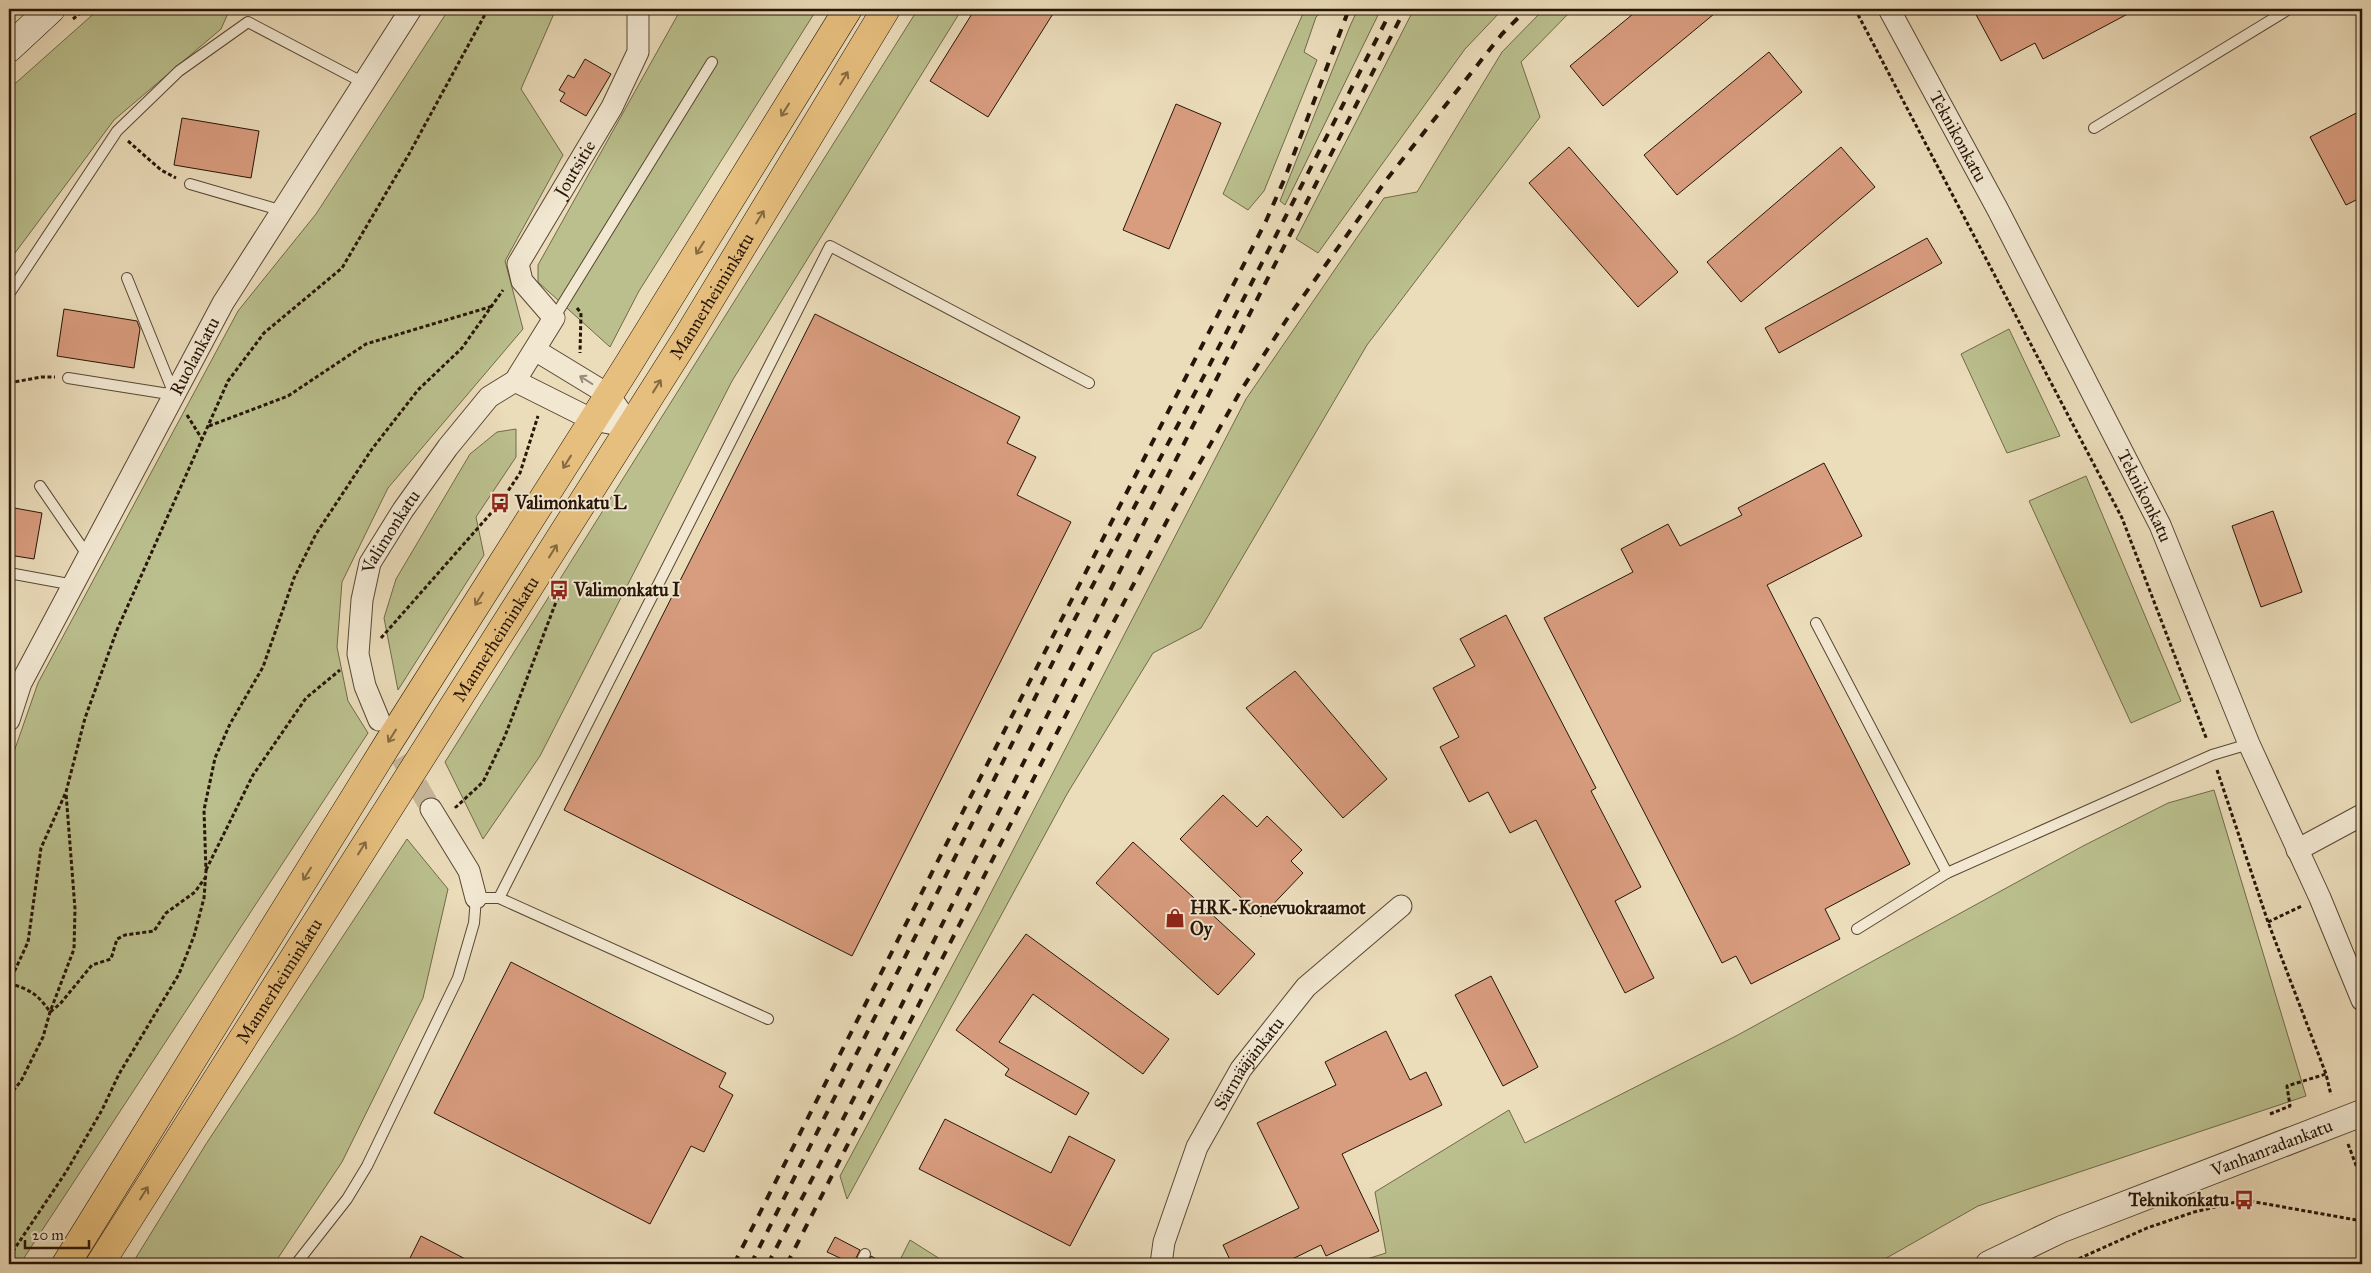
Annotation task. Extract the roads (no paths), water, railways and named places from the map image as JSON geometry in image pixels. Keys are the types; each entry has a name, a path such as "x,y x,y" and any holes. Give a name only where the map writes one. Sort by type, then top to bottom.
{"main road":[{"path":"9,48 51,9"},
{"name":"Mannerheiminkatu","path":"66,1264 384,750 609,395 848,9"},
{"name":"Mannerheiminkatu","path":"100,1264 403,783 520,604 631,427 886,9"}],"street":[{"name":"Ruolankatu","path":"9,720 15,681 74,585 223,303 411,9"},
{"name":"Joutsitie","path":"554,318 522,281 518,264 612,107 638,52 638,9"},
{"path":"638,52 654,9"},
{"name":"Teknikonkatu","path":"1889,9 1998,210 2160,525 2249,744 2320,898 2362,1000"},
{"name":"Valimonkatu","path":"379,720 365,686 358,654 362,600 370,563 403,510 448,448 489,398 515,381 554,318"},
{"path":"535,350 609,395 631,427"},
{"path":"515,381 549,400 593,420 631,427"},
{"path":"431,809 469,871 476,898"},
{"path":"2297,850 2362,815"},
{"name":"Särmääjänkatu","path":"1161,1264 1164,1242 1197,1147 1241,1069 1306,987 1401,906"},
{"name":"Vanhanradankatu","path":"1989,1264 2062,1229 2362,1112"}],"lane":[{"path":"2094,128 2289,9"},
{"path":"9,294 117,131 179,71 248,22 364,83"},
{"path":"554,318 712,62"},
{"path":"190,184 283,211"},
{"path":"499,898 830,246 1089,383"},
{"path":"127,278 175,395"},
{"path":"68,378 175,395"},
{"path":"40,486 88,557"},
{"path":"9,573 74,585"},
{"path":"1816,623 1947,873"},
{"path":"1858,929 1947,873 2212,755 2249,744"},
{"path":"296,1264 346,1198 367,1166 458,978 474,923 476,898 499,898 768,1018"},
{"path":"860,1264 865,1254"}],"tunnel":[{"path":"385,729 431,809"}],"railway":[{"path":"734,1264 954,829 1266,221 1284,180 1349,9"},
{"path":"751,1264 1069,630 1206,372 1392,9"},
{"path":"768,1264 890,1028 1405,9"},
{"path":"787,1264 1102,644 1169,517 1240,392 1287,319 1387,179 1502,34 1527,9"}],"place":[{"name":"Valimonkatu L","path":"500,503"},
{"name":"Valimonkatu I","path":"559,590"},
{"name":"HRK-Konevuokraamot Oy","path":"1175,918"},
{"name":"Teknikonkatu","path":"2244,1200"}]}
